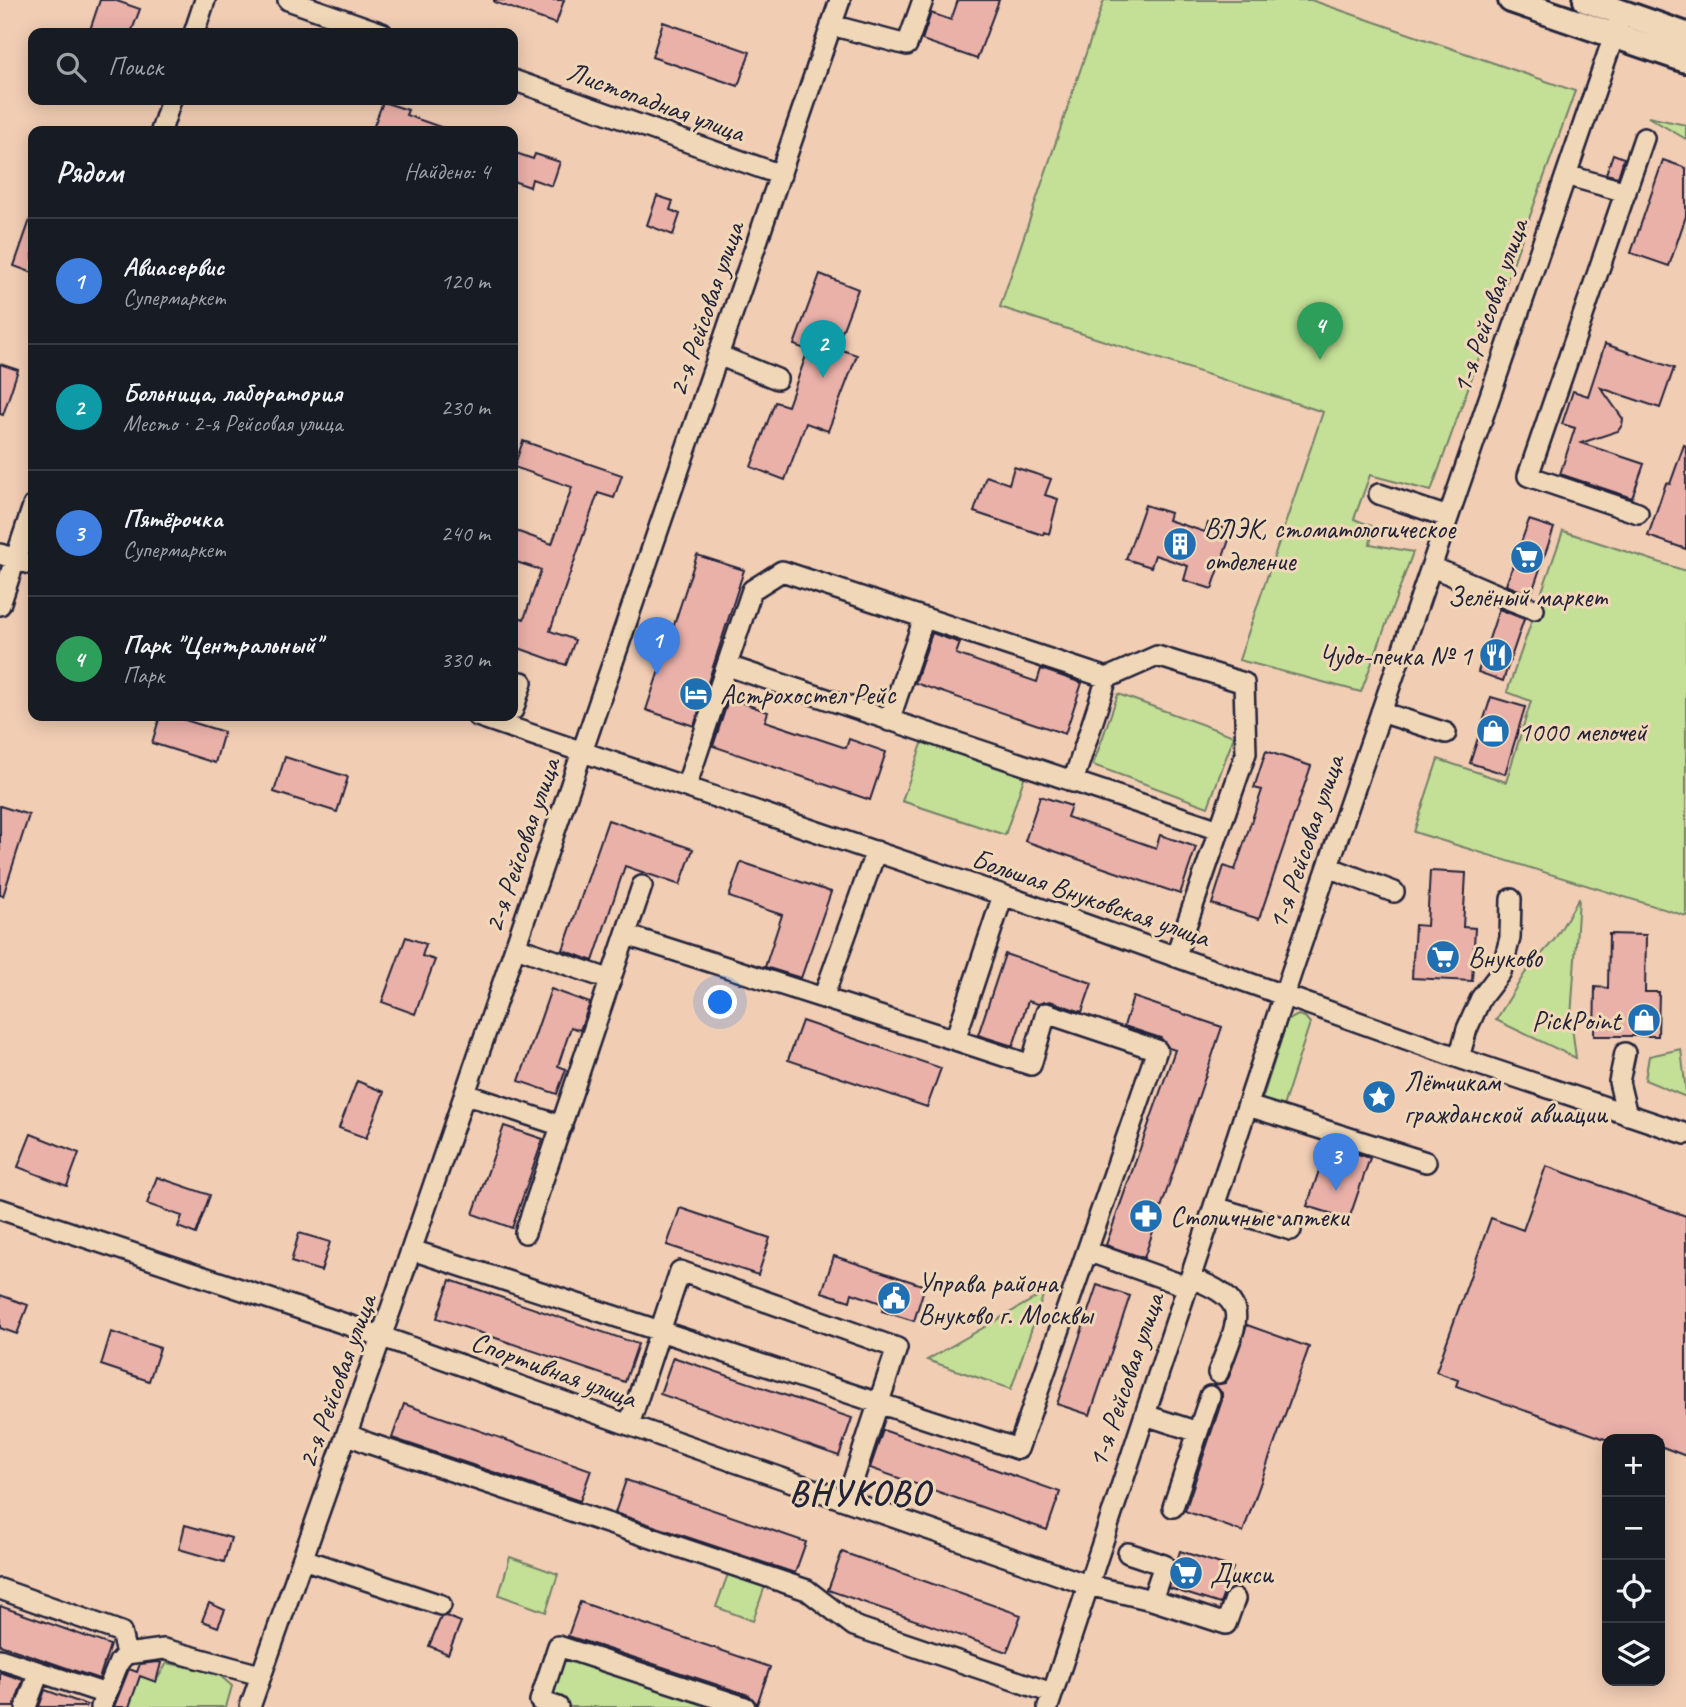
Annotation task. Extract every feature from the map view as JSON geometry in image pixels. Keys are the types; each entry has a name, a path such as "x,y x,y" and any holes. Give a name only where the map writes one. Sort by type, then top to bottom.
{"main road":[{"path":"1511,0 1621,16 1686,34"},
{"path":"1586,0 1621,16 1686,60"}],"street":[{"path":"288,0 368,28"},
{"name":"2-я Рейсовая улица","path":"250,1707 412,1250 840,0"},
{"path":"831,25 907,45 923,0"},
{"path":"195,28 199,2"},
{"name":"1-я Рейсовая улица","path":"1050,1700 1284,996 1621,16"},
{"name":"Листопадная улица","path":"518,82 781,175"},
{"path":"163,126 170,105"},
{"path":"1638,513 1528,476 1644,138"},
{"path":"1566,175 1626,192"},
{"path":"718,355 777,379"},
{"path":"1379,494 1448,517"},
{"path":"0,605 28,522"},
{"path":"1431,567 1476,584 1493,595 1535,609"},
{"path":"686,787 752,590 782,571 1107,678 1157,656 1244,683 1246,753 1175,955"},
{"path":"889,721 923,618"},
{"path":"728,666 1219,830"},
{"path":"1073,782 1107,678"},
{"path":"518,694 522,682"},
{"path":"1381,712 1446,733"},
{"name":"Большая Внуковская улица","path":"518,721 582,752 1175,955 1459,1058 1686,1133"},
{"path":"823,998 876,851"},
{"path":"1328,867 1394,891"},
{"path":"525,1233 642,886"},
{"path":"955,1040 1003,895"},
{"path":"1459,1058 1467,1029 1481,998 1501,972 1510,938 1511,899"},
{"path":"412,1250 1018,1448 1157,1050 1046,1013 1031,1065 626,935"},
{"path":"516,947 611,980"},
{"path":"1625,1053 1619,1082 1627,1115"},
{"path":"465,1094 562,1126"},
{"path":"1248,1106 1426,1162"},
{"path":"1214,1207 1291,1230"},
{"name":"Спортивная улица","path":"0,1209 382,1336 1088,1585 1152,1600 1226,1624 1235,1599"},
{"path":"1087,1251 1190,1282 1214,1286 1226,1294 1236,1310 1235,1325 1218,1373"},
{"path":"629,1425 680,1271 897,1348 847,1500"},
{"path":"1173,1507 1210,1396"},
{"path":"1145,1415 1198,1432"},
{"path":"347,1434 807,1590 854,1626 1050,1700"},
{"path":"1128,1553 1164,1565 1152,1600"},
{"path":"303,1559 441,1605"},
{"path":"0,1589 121,1632 126,1654"},
{"path":"545,1705 558,1646 745,1707"},
{"path":"0,1658 40,1672 103,1700 119,1662 126,1654 164,1649 260,1675"},
{"path":"26,1707 40,1672"}],"green space":[{"path":"1104,0 1311,0 1575,91 1431,491 1370,475 1354,519 1374,527 1370,544 1413,552 1361,692 1239,660 1323,412 1000,307"},
{"path":"1648,117 1686,125 1686,139"},
{"path":"1563,531 1686,571 1686,916 1414,832 1438,759 1506,782 1531,701 1507,692"},
{"path":"1118,694 1234,736 1208,807 1093,765"},
{"path":"923,741 1025,775 1005,835 902,801"},
{"path":"1579,898 1571,1018 1576,1058 1496,1020 1525,973 1555,939"},
{"path":"1298,1015 1305,1017 1310,1023 1280,1116 1261,1103 1287,1021"},
{"path":"1681,1049 1686,1097 1645,1080 1649,1056"},
{"path":"1044,1293 1011,1389 927,1360"},
{"path":"510,1557 558,1574 546,1612 499,1595"},
{"path":"731,1566 768,1577 753,1621 716,1607"},
{"path":"558,1646 745,1707 558,1707 540,1701"},
{"path":"167,1663 217,1673 232,1686 226,1707 129,1707 140,1676 156,1681"}],"building":[{"path":"100,0 114,0 140,9 133,28 91,28"},
{"path":"494,0 564,0 556,24"},
{"path":"958,0 999,0 977,59 922,40 931,13 951,20"},
{"path":"663,22 750,52 738,86 652,57"},
{"path":"382,105 392,105 408,110 406,115 437,126 374,126"},
{"path":"518,154 533,159 535,154 560,162 552,186 532,179 530,187 518,183"},
{"path":"1613,154 1624,158 1618,177 1606,174"},
{"path":"1663,160 1686,168 1686,216 1669,266 1631,253"},
{"path":"657,196 673,201 670,210 680,214 673,235 647,225"},
{"path":"28,226 28,271 14,266"},
{"path":"820,274 858,289 836,348 857,355 828,431 806,423 785,480 751,467 775,402 788,406 808,350 794,345"},
{"path":"1605,344 1674,368 1660,408 1601,388 1623,419 1622,425 1618,431 1581,443 1644,464 1632,498 1560,474 1575,428 1562,424 1573,391 1588,396"},
{"path":"0,364 18,370 3,415 0,414"},
{"path":"523,441 622,475 614,498 598,493 550,631 575,640 566,665 518,648 518,617 524,619 541,570 518,563 518,532 552,544 572,487 518,468 518,455"},
{"path":"1684,445 1686,549 1648,536 1666,483 1670,484"},
{"path":"1014,467 1051,479 1045,495 1058,499 1049,534 1044,532 1043,535 974,512 986,476 1009,484"},
{"name":"ВЛЭК, стоматологическое отделение","path":"1145,505 1170,513 1168,520 1205,532 1208,523 1232,531 1212,589 1184,580 1188,566 1155,555 1151,567 1126,559"},
{"path":"1529,520 1554,528 1531,595 1506,585"},
{"path":"697,555 744,570 694,726 646,710"},
{"path":"1499,609 1524,619 1503,681 1478,672"},
{"path":"932,633 960,643 956,654 1037,682 1041,669 1082,683 1065,734 915,683"},
{"path":"1491,697 1525,707 1505,774 1470,763"},
{"path":"729,698 768,712 765,721 846,748 849,739 886,752 870,800 713,746"},
{"path":"159,721 188,721 224,732 215,763 152,743"},
{"path":"1266,751 1311,766 1259,919 1212,904 1224,866 1235,870 1262,790 1254,788"},
{"path":"285,757 348,777 337,812 274,792"},
{"path":"1040,796 1071,806 1067,817 1156,848 1160,835 1196,847 1180,894 1025,841"},
{"path":"0,806 29,815 3,896 0,895"},
{"path":"608,820 693,849 680,885 625,866 593,961 563,950"},
{"path":"741,862 831,892 801,978 765,967 782,915 729,897"},
{"path":"1430,871 1466,873 1463,927 1475,928 1472,981 1412,978 1415,925 1427,926"},
{"path":"1609,934 1646,935 1645,992 1659,992 1658,1036 1594,1036 1595,987 1608,988"},
{"path":"406,937 426,944 422,956 435,960 415,1014 382,1002"},
{"path":"1005,954 1092,983 1082,1012 1050,1001 1038,1004 1028,1001 1013,1046 978,1035"},
{"path":"551,989 590,1003 580,1030 571,1027 558,1066 566,1069 557,1094 519,1081"},
{"path":"1133,997 1222,1027 1144,1258 1106,1245 1175,1050 1169,1048 1161,1038 1124,1026"},
{"path":"802,1021 941,1068 927,1107 788,1060"},
{"path":"357,1081 384,1092 366,1138 339,1128"},
{"path":"504,1126 543,1139 512,1228 473,1214"},
{"path":"31,1134 79,1153 67,1186 18,1167"},
{"path":"1328,1144 1370,1158 1349,1219 1307,1206"},
{"path":"1546,1166 1686,1216 1686,1456 1665,1448 1665,1434 1602,1434 1602,1438 1456,1386 1458,1380 1436,1372 1491,1218 1523,1230"},
{"path":"157,1177 210,1195 196,1234 178,1227 182,1216 147,1204"},
{"path":"680,1208 770,1238 758,1275 667,1245"},
{"path":"299,1233 330,1242 321,1271 291,1262"},
{"path":"834,1256 925,1286 914,1321 882,1311 884,1304 852,1293 850,1301 822,1292"},
{"path":"450,1280 638,1344 625,1382 437,1318"},
{"path":"1097,1285 1130,1296 1090,1415 1057,1404"},
{"path":"0,1295 28,1305 17,1334 0,1328"},
{"path":"1247,1325 1309,1347 1243,1532 1185,1511 1222,1400 1222,1393 1214,1385 1225,1383 1229,1377"},
{"path":"111,1332 160,1348 149,1381 101,1365"},
{"path":"673,1357 852,1418 839,1456 660,1394"},
{"path":"404,1404 591,1470 580,1501 392,1438"},
{"path":"883,1430 1060,1492 1047,1530 870,1468"},
{"path":"626,1480 806,1542 795,1573 615,1513"},
{"path":"185,1525 231,1538 224,1562 179,1549"},
{"path":"1180,1551 1233,1568 1220,1604 1169,1588"},
{"path":"842,1552 1021,1615 1007,1652 828,1590"},
{"path":"580,1602 770,1667 757,1704 749,1695 568,1636"},
{"path":"209,1603 225,1610 218,1627 202,1621"},
{"path":"0,1606 110,1645 99,1679 0,1645"},
{"path":"446,1616 461,1622 448,1654 429,1646 441,1617"},
{"path":"161,1663 156,1682 140,1676 129,1707 114,1707 129,1669 137,1672 140,1664"},
{"path":"0,1672 23,1680 14,1707 0,1707"},
{"path":"45,1690 87,1705 39,1707"}],"place":[{"name":"Парк \"Центральный\"","path":"1320,360"},
{"name":"Больница, лаборатория","path":"823,378"},
{"name":"ВЛЭК, стоматологическое отделение","path":"1180,544"},
{"name":"Зелёный маркет","path":"1527,557"},
{"name":"Чудо-печка № 1","path":"1496,655"},
{"name":"Авиасервис","path":"657,675"},
{"name":"Астрохостел Рейс","path":"696,694"},
{"name":"1000 мелочей","path":"1493,731"},
{"name":"Внуково","path":"1443,957"},
{"name":"PickPoint","path":"1644,1020"},
{"name":"Лётчикам гражданской авиации","path":"1379,1097"},
{"name":"Пятёрочка","path":"1336,1191"},
{"name":"Столичные аптеки","path":"1146,1216"},
{"name":"Управа района Внуково г. Москвы","path":"894,1298"},
{"name":"Дикси","path":"1186,1573"}],"district":[{"name":"ВНУКОВО","path":"860,1492"}]}
